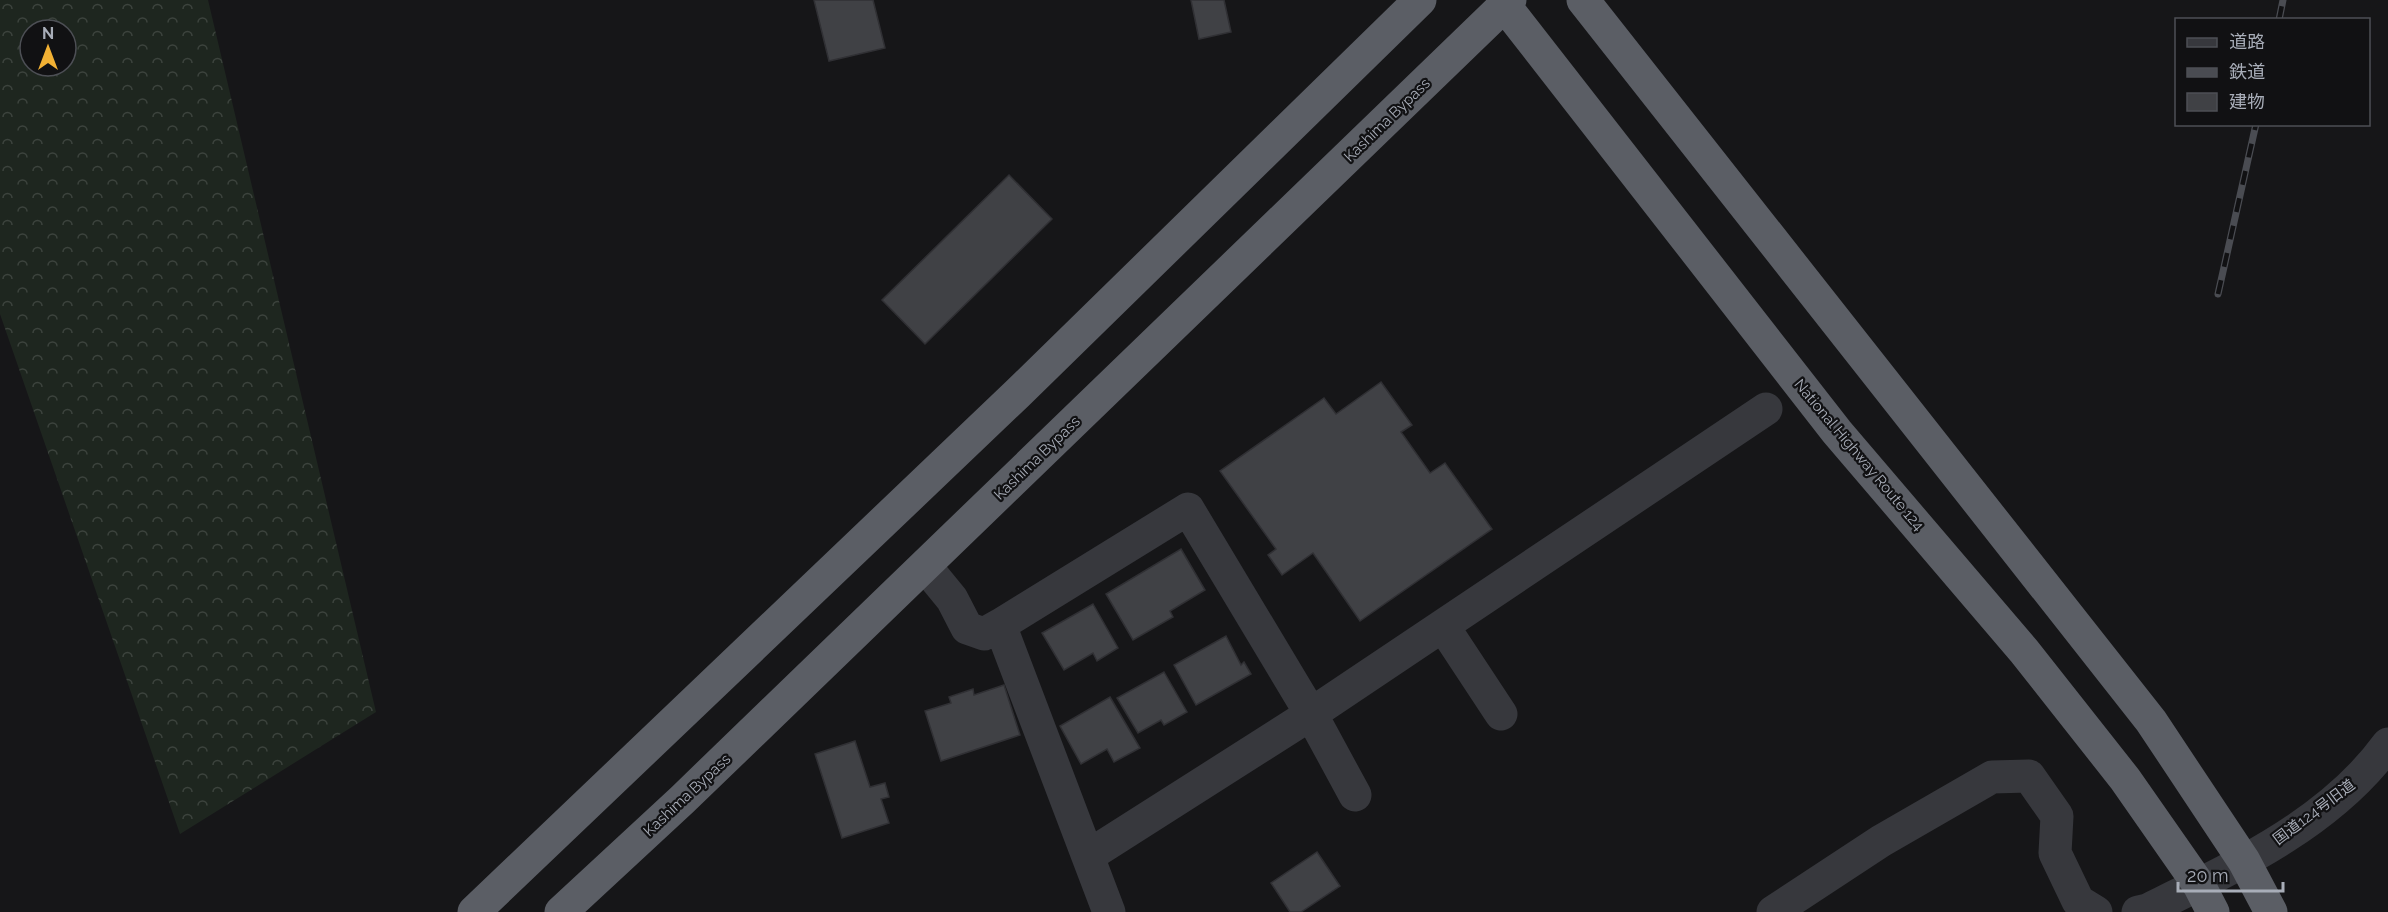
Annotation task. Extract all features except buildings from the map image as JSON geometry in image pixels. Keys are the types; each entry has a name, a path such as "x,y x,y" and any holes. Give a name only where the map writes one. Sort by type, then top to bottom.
{"highway":[{"path":"474,912 1017,394 1420,0"},
{"path":"1583,0 2151,721 2244,861 2271,912"},
{"name":"Kashima Bypass","path":"561,912 682,800 926,566 1506,2"},
{"name":"National Highway Route 124","path":"1506,2 1837,432 2024,651 2131,787 2206,898"}],"street":[{"path":"1099,849 1311,714 1766,409"},
{"path":"926,566 952,599 967,628 984,634 1188,509 1311,714 1354,795"},
{"path":"1000,625 1109,912"},
{"path":"1443,626 1501,714"},
{"name":"国道124号旧道","path":"2138,912 2206,898 2244,861 2325,808 2359,779 2388,744"},
{"path":"1773,912 1881,841 1992,777 2029,776 2058,816 2055,853 2073,892 2078,901 2096,912"}],"green space":[{"path":"0,0 208,0 376,712 180,834 0,314"}],"railway":[{"path":"2279,18 2283,0"},
{"path":"2218,294 2256,126"}]}
